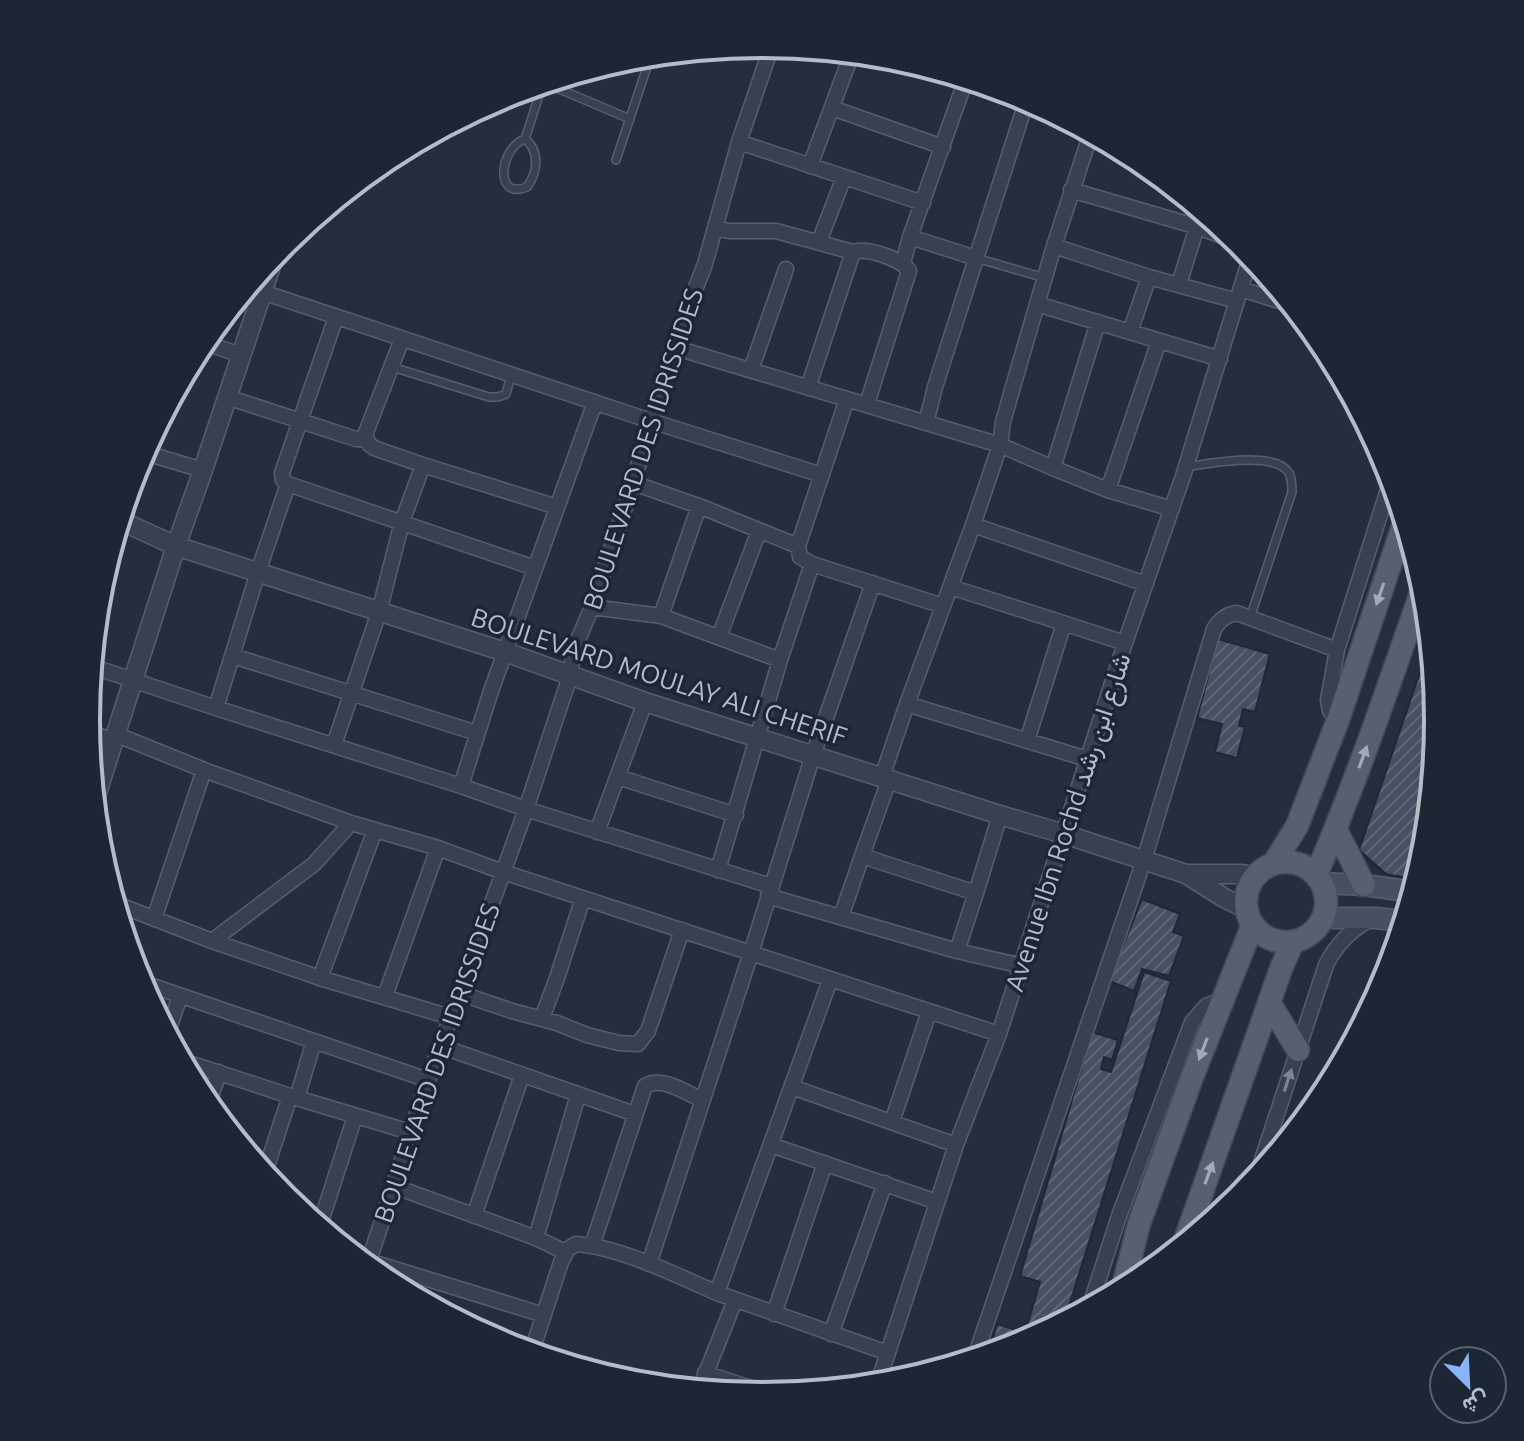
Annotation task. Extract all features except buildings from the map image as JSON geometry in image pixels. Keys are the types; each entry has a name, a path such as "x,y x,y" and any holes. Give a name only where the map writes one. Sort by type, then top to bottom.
{"main road":[{"path":"1274,863 1297,826 1338,720 1399,539"},
{"path":"1319,879 1415,609"},
{"path":"1248,875 1274,863 1287,861 1312,870 1326,892 1327,905 1316,929 1293,942 1280,942 1257,930 1250,917 1248,875 1297,826"},
{"path":"1336,830 1364,885"},
{"path":"1319,879 1402,890"},
{"path":"1124,1275 1129,1220 1191,1080 1223,999 1250,917"},
{"path":"1323,918 1393,920"},
{"path":"1190,1226 1293,942"},
{"path":"1269,1002 1298,1050"}],"street":[{"name":"BOULEVARD DES IDRISSIDES","path":"371,1255 428,1080 526,809 570,676 574,649 592,607 633,483 673,347 705,264 739,142 768,58"},
{"path":"810,166 848,64"},
{"path":"903,263 962,89"},
{"path":"832,108 943,147"},
{"path":"926,423 1023,111"},
{"path":"739,142 923,203"},
{"path":"841,917 907,704 1000,445 1003,422 1037,304 1087,144"},
{"path":"819,242 844,177"},
{"path":"1071,190 1208,231"},
{"path":"1179,284 1199,222"},
{"path":"715,228 776,231 853,252 862,249 907,267 908,275 867,404"},
{"path":"910,237 976,258"},
{"path":"1054,246 1149,277 1275,302"},
{"path":"808,388 853,252"},
{"path":"751,370 786,269"},
{"name":"Avenue Ibn Rochd شارع ابن رشد","path":"882,1371 956,1145 1022,966 1125,643 1172,509 1247,270"},
{"path":"1130,332 1149,277"},
{"path":"258,291 822,475"},
{"path":"102,776 241,355 252,298"},
{"path":"1037,304 1220,359"},
{"path":"336,317 282,473 283,480 535,568"},
{"path":"1053,468 1098,322"},
{"path":"402,339 366,430 367,440 374,448 557,507"},
{"path":"1108,490 1159,341"},
{"path":"215,346 241,355"},
{"path":"673,347 1000,445 1108,490 1172,509"},
{"path":"227,397 367,440"},
{"path":"847,399 798,546 800,557 812,564 943,606"},
{"path":"461,786 505,652 595,402"},
{"path":"155,456 203,470"},
{"path":"334,745 379,612 402,522 423,465"},
{"path":"633,483 798,546"},
{"path":"216,708 288,484"},
{"path":"1338,720 1330,711 1328,700 1337,650 1385,498"},
{"path":"661,616 699,506"},
{"name":"BOULEVARD MOULAY ALI CHERIF","path":"130,525 176,546 505,652 645,702 1186,874 1250,917"},
{"path":"973,525 1146,584"},
{"path":"719,637 759,531"},
{"path":"718,870 812,564"},
{"path":"649,1264 813,755 873,583"},
{"path":"951,587 1125,643"},
{"path":"592,607 661,616 780,660"},
{"path":"979,1347 1144,860 1214,629 1220,620 1237,613 1337,650"},
{"path":"1027,741 1064,623"},
{"path":"233,656 477,733"},
{"path":"102,670 718,870 841,917 957,951 1022,966"},
{"path":"597,832 645,702"},
{"path":"907,704 1087,759"},
{"path":"100,734 351,823 438,848 999,1034"},
{"path":"154,919 204,770"},
{"path":"618,777 736,815"},
{"path":"957,951 1000,815"},
{"path":"212,941 314,864 351,823"},
{"path":"320,978 375,830"},
{"path":"385,996 438,848"},
{"path":"862,856 976,893"},
{"name":"BOULEVARD MOULAY ALI CHERIF","path":"1186,874 1248,875"},
{"path":"542,1018 583,898"},
{"path":"127,908 320,978 450,1017"},
{"path":"1265,1151 1326,965 1348,934 1375,918"},
{"path":"459,993 604,1040 638,1044 648,1031 682,930"},
{"path":"717,1293 830,980"},
{"path":"156,987 428,1080"},
{"path":"172,1021 180,996"},
{"path":"892,1122 929,1012"},
{"path":"269,1162 314,1041"},
{"path":"440,1046 635,1114"},
{"path":"196,1065 410,1132"},
{"path":"213,1091 219,1072"},
{"path":"474,1216 522,1075"},
{"path":"592,1246 645,1086 656,1081 702,1100"},
{"path":"792,1087 956,1145"},
{"path":"536,1238 578,1095"},
{"path":"323,1217 355,1116"},
{"path":"771,1145 937,1202"},
{"path":"774,1314 825,1163"},
{"path":"831,1334 885,1183"},
{"path":"393,1186 536,1238 565,1252"},
{"path":"1097,1292 1129,1220"},
{"path":"535,1343 565,1252 576,1244 649,1264 735,1300 888,1353"},
{"path":"396,1272 544,1315"},
{"path":"703,1380 735,1300"},
{"path":"705,1373 733,1382"}],"lane":[{"path":"616,160 646,69"},
{"path":"560,90 630,119"},
{"path":"525,139 539,97"},
{"path":"525,139 533,147 535,172 527,187 512,189 505,184 507,157 515,144 525,139"},
{"path":"976,258 1045,278"},
{"path":"390,366 489,397 506,394 511,375"},
{"path":"1185,467 1240,459 1282,466 1288,471 1292,492 1250,618"}]}
